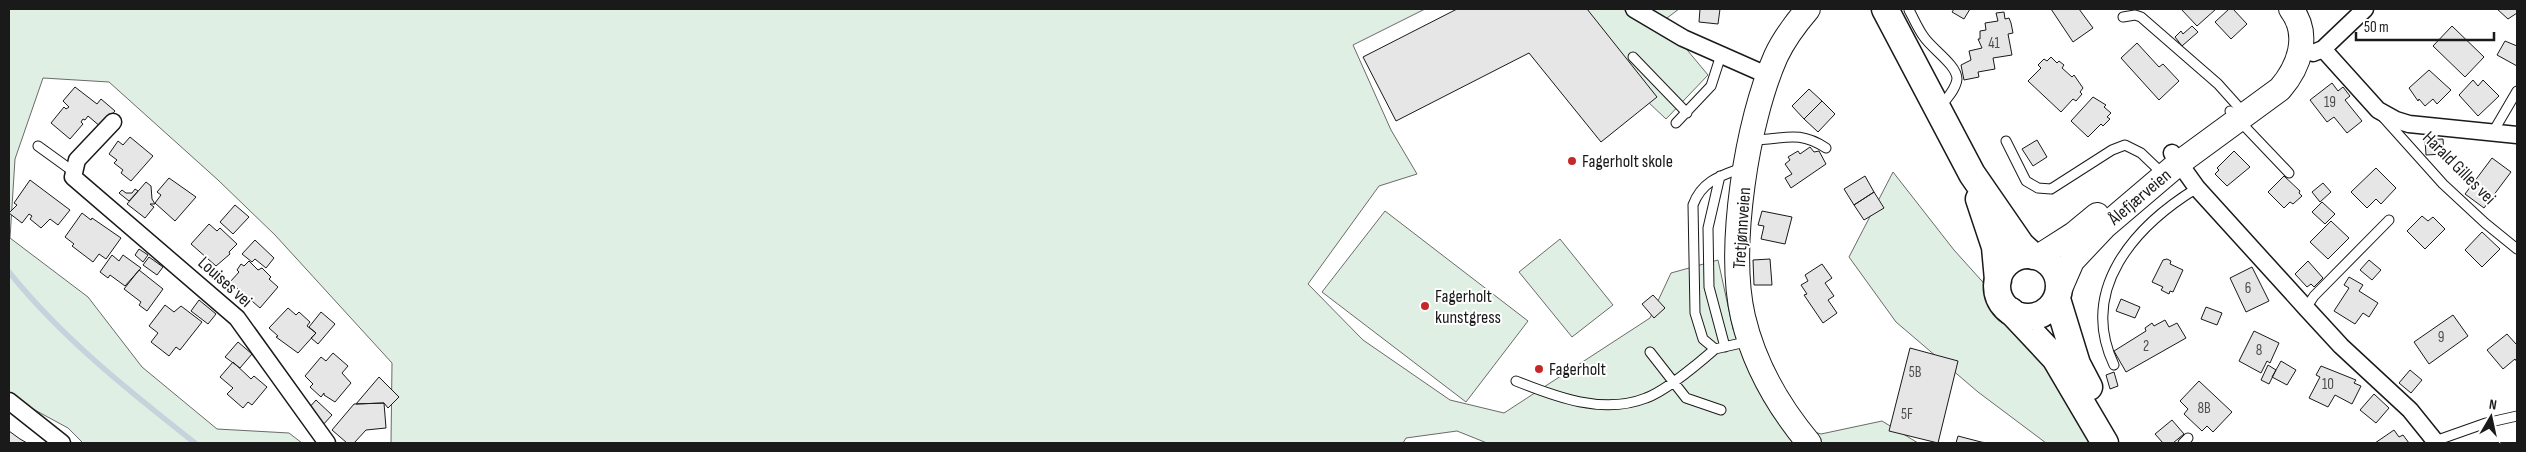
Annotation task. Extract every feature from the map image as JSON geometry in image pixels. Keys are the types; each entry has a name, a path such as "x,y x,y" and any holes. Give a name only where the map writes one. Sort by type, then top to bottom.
{"main road":[{"path":"1897,9 1939,108 1972,174 2016,238 2036,257 2052,266 2059,282 2058,295 2077,364 2118,443"},
{"path":"1972,174 1995,247 2000,297 2055,358 2105,443"},
{"path":"1998,280 2001,272 2013,260 2020,256 2036,257"},
{"path":"2011,311 2019,315 2037,316 2045,312 2058,295"}],"street":[{"path":"1634,9 1664,28 1769,76"},
{"name":"Tretjønnveien","path":"1808,9 1779,49 1769,76 1751,140 1737,248 1740,302 1750,341 1770,388 1809,443"},
{"path":"2291,9 2300,20 2302,32 2297,60"},
{"name":"Ålefjærveien","path":"2036,257 2074,234 2238,113 2280,68 2323,49 2365,9"},
{"name":"Harald Gilles vei","path":"2323,49 2378,110 2409,124 2517,135"},
{"path":"74,172 77,160 113,122"},
{"path":"2168,164 2197,188 2341,346 2410,410 2436,442"},
{"name":"Ålefjærveien","path":"2058,295 2072,261 2084,246 2168,164"},
{"name":"Louises vei","path":"74,172 73,176 237,318 327,443"},
{"path":"9,401 62,443"}],"lane":[{"path":"2123,17 2135,15 2141,17 2218,84 2238,113 2289,173"},
{"path":"1676,123 1711,86 1721,55"},
{"path":"1633,57 1687,113"},
{"path":"2494,132 2517,91"},
{"name":"Harald Gilles vei","path":"2378,110 2386,122 2444,184 2485,223 2517,249"},
{"path":"1751,140 1800,136 1815,140 1826,148"},
{"path":"2006,141 2026,181 2038,188 2051,189 2112,150 2125,146 2168,164"},
{"name":"Louises vei","path":"38,146 74,172"},
{"path":"1715,349 1703,339 1695,313 1693,205 1698,193 1711,180 1747,166"},
{"path":"1720,176 1708,228 1709,287 1725,347"},
{"path":"2114,365 2108,352 2101,321 2102,307 2115,272 2131,242 2154,219 2197,188"},
{"path":"2306,308 2314,296 2389,220"},
{"path":"1516,381 1560,398 1622,405 1648,398 1715,349 1750,341"},
{"path":"1650,352 1686,398 1721,410"},
{"path":"2436,442 2486,423 2517,416"}],"green space":[{"path":"9,9 1425,9 1353,45 1391,130 1417,174 1379,186 1308,284 1363,340 1450,400 1504,413 1650,318 1671,273 1718,260 1733,329 1784,423 1821,434 1882,421 1918,443 1487,443 1457,431 1406,438 1403,443 391,443 392,363 275,235 218,180 109,82 43,78 15,159 10,238 88,297 142,367 217,429 289,433 302,443 83,443 68,428 9,396"},
{"path":"1550,9 1679,9 1663,21 1708,75 1666,119"},
{"path":"1893,172 1954,250 2026,330 2103,443 2046,443 1978,392 1896,322 1849,257"},
{"name":"Fagerholt kunstgress","path":"1385,211 1528,321 1466,402 1322,292"},
{"path":"1560,239 1613,305 1572,337 1519,272"}],"building":[{"path":"1457,9 1587,9 1657,97 1601,142 1529,53 1396,121 1363,57"},
{"path":"1700,9 1720,9 1718,24 1699,22"},
{"path":"1954,9 1970,9 1964,19 1952,12"},
{"path":"2051,9 2079,9 2093,28 2073,42"},
{"path":"2181,9 2216,9 2197,26"},
{"path":"2229,9 2233,9 2247,24 2231,39 2215,22"},
{"path":"2497,9 2517,9 2517,13 2508,19"},
{"path":"2004,12 2005,19 2009,18 2013,33 2008,34 2012,55 1993,58 1995,69 1978,72 1979,77 1964,80 1961,65 1971,60 1969,51 1982,48 1978,39 1980,39 1980,31 1986,30 1985,23 1998,21 1996,13"},
{"path":"2192,26 2198,32 2182,46 2175,37 2181,31 2183,34"},
{"path":"2452,26 2484,57 2465,77 2433,46"},
{"path":"2505,41 2517,46 2517,66 2497,55"},
{"path":"2137,43 2159,67 2163,64 2179,81 2159,100 2121,58"},
{"path":"2051,57 2057,63 2059,61 2064,65 2062,68 2072,77 2074,75 2083,88 2080,92 2082,94 2076,101 2073,99 2061,112 2028,81 2041,68 2038,65 2044,59 2047,61"},
{"path":"2429,70 2451,90 2437,104 2433,99 2425,106 2419,99 2418,101 2409,88"},
{"path":"2473,80 2478,86 2483,80 2499,96 2478,116 2459,95"},
{"path":"2332,83 2338,91 2343,87 2350,96 2345,100 2362,121 2347,133 2334,117 2327,122 2310,100"},
{"path":"75,87 97,104 101,99 115,111 101,127 88,116 85,120 83,119 81,122 83,124 70,139 51,123 64,107 66,109 69,107 63,101"},
{"path":"1809,89 1822,101 1804,119 1792,106"},
{"path":"2093,97 2106,105 2104,107 2111,113 2107,117 2110,119 2103,126 2101,124 2088,137 2071,121"},
{"path":"1822,101 1835,114 1818,132 1804,119"},
{"path":"130,137 153,156 131,181 121,173 123,170 114,163 117,160 109,154 118,141 123,145"},
{"path":"2443,139 2444,154 2426,155 2425,140"},
{"path":"2037,140 2047,157 2033,166 2022,149"},
{"path":"1810,147 1814,152 1819,151 1826,164 1791,188 1785,178 1792,174 1785,164 1790,160 1788,157 1798,151 1800,154"},
{"path":"2234,151 2250,167 2227,186 2215,174 2219,170 2217,168"},
{"path":"2492,158 2511,172 2484,208 2465,194"},
{"path":"2376,168 2396,188 2381,204 2376,199 2367,208 2351,192"},
{"path":"1865,176 1874,192 1854,205 1844,189"},
{"path":"2284,176 2300,191 2299,193 2302,196 2293,204 2290,202 2284,208 2268,192"},
{"path":"169,178 196,197 175,221 155,203 161,195 157,192"},
{"path":"30,180 70,210 58,225 50,219 41,228 30,219 32,216 29,214 22,223 9,213 17,205 14,203"},
{"path":"146,182 151,186 152,199 155,204 150,204 154,207 145,218 127,204"},
{"path":"2323,183 2331,192 2320,202 2312,192"},
{"path":"135,189 138,191 129,201 119,193 122,190 126,193 132,193"},
{"path":"1874,192 1884,208 1864,220 1854,205"},
{"path":"2322,202 2335,214 2325,224 2312,212"},
{"path":"235,205 249,217 233,234 220,222"},
{"path":"1762,211 1792,217 1785,244 1761,239 1764,226 1758,225"},
{"path":"82,213 121,238 106,259 99,254 93,262 72,246 74,244 65,237"},
{"path":"2422,216 2428,221 2433,217 2445,229 2425,249 2407,231"},
{"path":"2331,221 2349,238 2328,259 2310,242"},
{"path":"209,224 217,231 220,228 237,244 229,252 230,254 216,266 191,244"},
{"path":"2482,232 2500,249 2482,267 2465,250"},
{"path":"255,240 274,258 266,268 255,259 252,262 242,254"},
{"path":"139,249 148,255 143,262 135,255"},
{"path":"112,255 119,261 123,255 141,268 125,286 110,275 108,278 100,272"},
{"path":"149,257 163,267 157,275 143,265"},
{"path":"1770,259 1772,285 1754,285 1753,260"},
{"path":"2163,260 2171,261 2170,264 2183,270 2173,292 2170,291 2169,294 2161,290 2163,287 2152,282"},
{"path":"2369,260 2381,270 2372,280 2360,270"},
{"path":"249,261 258,270 262,268 271,277 269,279 278,287 260,308 230,282 239,272 237,270 241,264 244,266"},
{"path":"2308,261 2323,278 2314,287 2311,284 2307,287 2295,274"},
{"path":"1822,264 1832,278 1825,283 1834,296 1828,300 1837,313 1823,323 1804,295 1807,294 1801,285 1808,281 1805,275"},
{"path":"2252,267 2269,301 2246,312 2230,278"},
{"path":"139,270 163,289 147,311 139,305 141,302 124,289"},
{"path":"2349,277 2363,285 2359,291 2378,303 2369,317 2363,313 2355,324 2334,311 2349,288 2344,285"},
{"path":"1653,295 1665,308 1654,318 1642,304"},
{"path":"2121,299 2140,307 2135,318 2116,311"},
{"path":"199,300 216,314 208,324 191,311"},
{"path":"165,305 174,312 181,306 202,322 180,350 176,347 169,356 151,342 158,333 149,326"},
{"path":"2206,307 2222,313 2217,325 2201,319"},
{"path":"288,308 296,315 299,312 310,322 307,326 316,333 298,353 276,337 278,336 269,328"},
{"path":"321,312 335,324 318,344 311,338 316,333 309,327"},
{"path":"2453,315 2468,336 2429,364 2414,342"},
{"path":"2165,320 2169,327 2177,323 2186,338 2126,372 2114,351 2146,331 2145,328 2152,323 2154,326"},
{"path":"2254,331 2279,343 2270,363 2267,361 2261,373 2239,361"},
{"path":"2507,334 2516,344 2517,342 2517,362 2515,359 2503,369 2487,350"},
{"path":"238,342 252,354 240,368 225,357"},
{"path":"1910,348 1958,361 1938,443 1889,431"},
{"path":"333,353 348,366 342,373 351,383 335,402 324,395 324,393 321,397 310,387 313,384 305,376 321,357 326,361"},
{"path":"2281,361 2296,370 2287,385 2272,377"},
{"path":"233,362 251,379 254,376 267,387 252,405 248,402 243,408 227,394 233,388 220,377"},
{"path":"2268,365 2276,370 2269,384 2261,380"},
{"path":"2321,366 2356,380 2354,383 2361,386 2352,404 2335,395 2328,407 2309,398 2320,377 2316,375"},
{"path":"2410,370 2422,380 2411,393 2399,383"},
{"path":"2114,372 2118,386 2110,389 2106,375"},
{"path":"379,377 399,397 388,408 384,403 356,404"},
{"path":"2199,381 2232,412 2213,432 2207,426 2202,431 2184,414 2188,409 2180,401"},
{"path":"2374,394 2389,408 2376,423 2360,410"},
{"path":"316,400 332,415 322,426 308,409"},
{"path":"384,403 386,428 366,430 354,443 347,443 332,430 354,404"},
{"path":"2172,420 2184,434 2173,443 2163,443 2155,434"},
{"path":"2394,430 2399,437 2403,435 2409,443 2375,443"},
{"path":"9,431 20,439 27,443 9,443"},
{"path":"1958,436 1981,442 1987,443 1956,443"}],"waterway":[{"path":"9,272 51,319 97,363 195,443"}],"place":[{"name":"Fagerholt skole","path":"1572,161"},
{"name":"Fagerholt kunstgress","path":"1425,306"},
{"name":"Fagerholt","path":"1539,369"}]}
